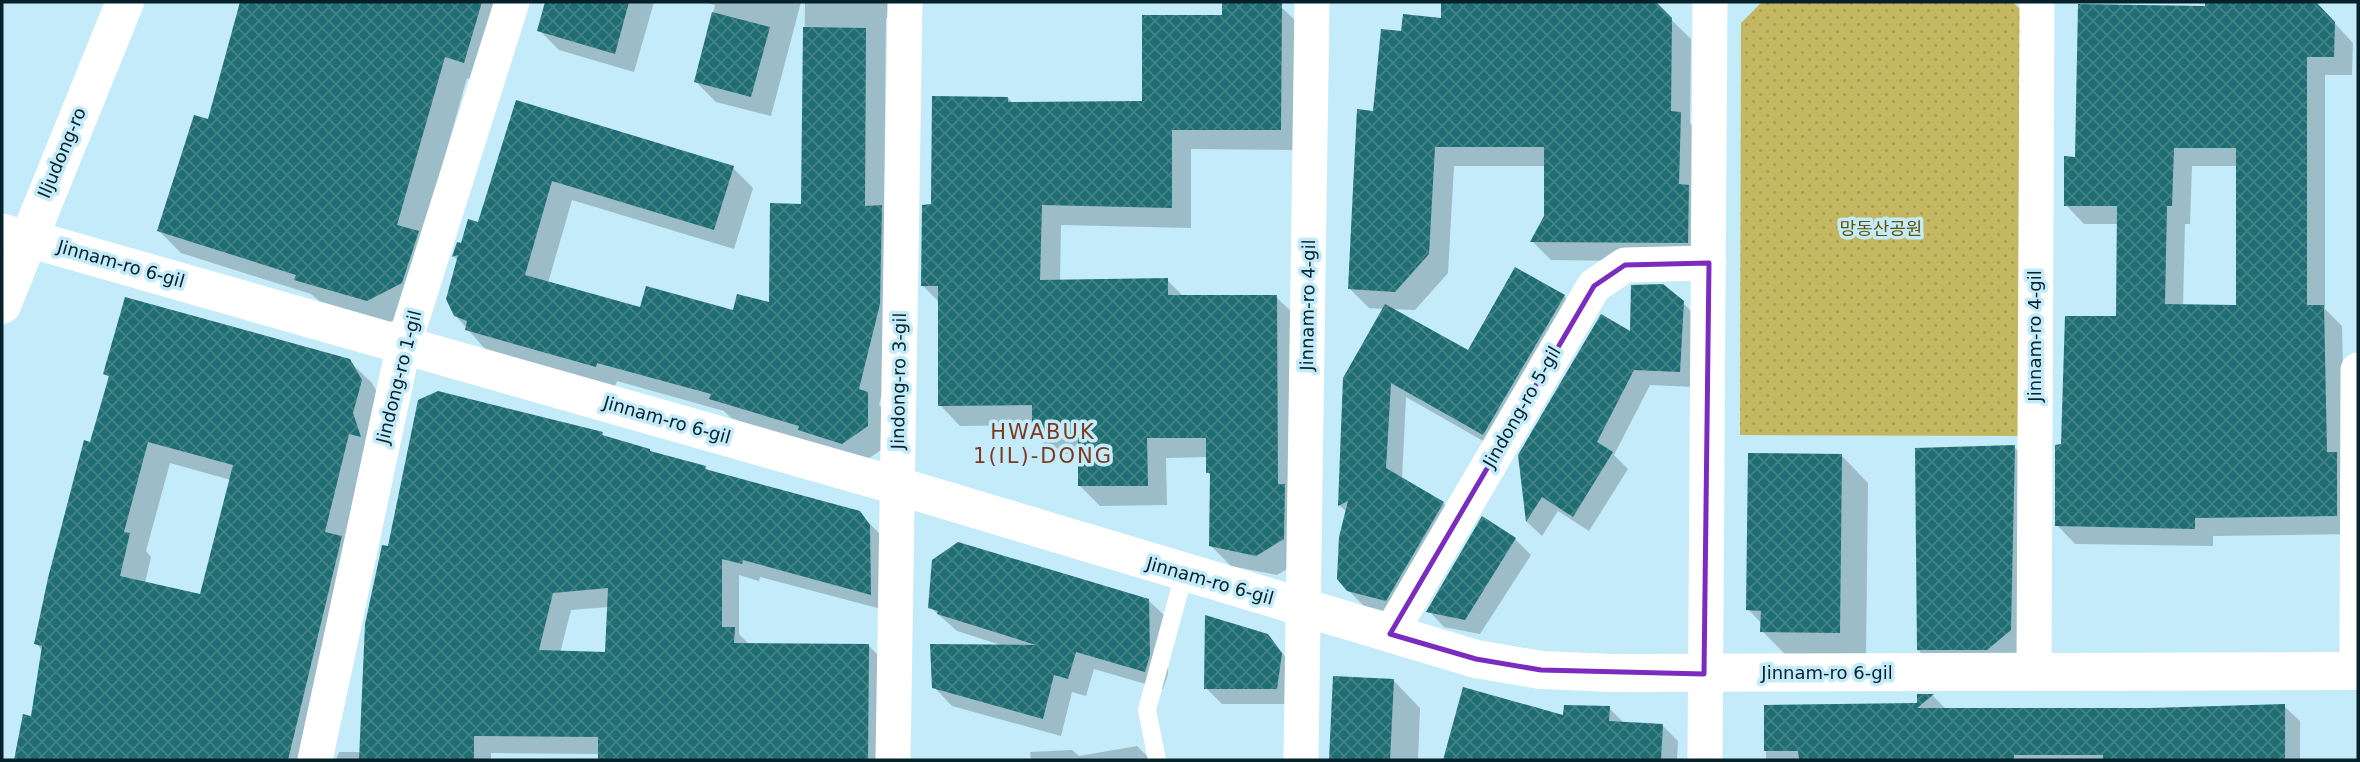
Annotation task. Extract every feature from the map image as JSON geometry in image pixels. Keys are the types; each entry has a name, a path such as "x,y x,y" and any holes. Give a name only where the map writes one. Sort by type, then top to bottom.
{"street":[{"name":"Iljudong-ro","path":"2,305 15,234 125,2"},
{"name":"Jindong-ro 1-gil","path":"315,760 404,344 512,2"},
{"name":"Jindong-ro 3-gil","path":"893,760 905,2"},
{"name":"Jinnam-ro 4-gil","path":"1304,607 1312,2"},
{"path":"1710,2 1704,674 1711,759"},
{"name":"Jinnam-ro 4-gil","path":"2034,671 2037,2"},
{"name":"Jinnam-ro 6-gil","path":"15,234 898,486 1184,574 1476,659 1541,670 1704,674 2358,671"},
{"name":"Jindong-ro 5-gil","path":"1390,634 1594,286 1625,265 1709,262"},
{"path":"2358,370 2358,671"},
{"path":"1301,760 1304,607"}],"lane":[{"path":"1157,760 1147,710 1184,574"}],"highlighted area":[{"path":"1709,263 1704,674 1541,670 1476,659 1390,634 1594,286 1625,265"}],"green space":[{"name":"망동산공원","path":"1762,2 2012,2 2023,11 2022,436 1740,435 1741,23"}],"building":[{"path":"240,2 482,2 464,63 445,57 397,225 419,231 402,283 367,301 294,280 296,275 157,231 194,115 208,119"},
{"path":"545,2 629,2 615,54 537,31"},
{"path":"1222,2 1282,2 1281,130 1172,130 1172,208 1042,205 1040,280 1168,278 1168,295 1277,295 1278,484 1285,484 1284,539 1256,556 1209,546 1210,473 1206,473 1206,438 1147,438 1148,486 1078,486 1078,434 1032,434 1032,405 938,406 938,286 921,286 922,205 931,204 932,96 1008,97 1008,102 1142,101 1142,15 1222,15"},
{"path":"1441,2 1656,2 1672,18 1671,111 1681,112 1679,184 1689,185 1688,243 1530,242 1544,216 1544,147 1435,147 1429,254 1395,292 1348,289 1357,109 1373,111 1381,29 1401,31 1403,14 1441,18"},
{"path":"2205,2 2316,2 2335,22 2334,57 2307,57 2307,305 2324,305 2327,452 2337,452 2337,516 2195,518 2195,529 2055,526 2055,445 2061,444 2065,316 2116,316 2117,206 2064,206 2064,156 2075,157 2078,4 2205,6","holes":["2174,148 2236,148 2236,305 2165,304 2167,206 2172,206"]},
{"path":"712,12 770,27 751,97 694,82"},
{"path":"803,27 866,28 865,206 882,205 880,304 859,389 868,392 868,426 842,444 798,430 799,426 709,399 711,394 597,363 596,367 465,330 467,321 454,316 446,299 458,255 452,257 457,242 461,243 468,219 478,222 516,100 734,166 714,230 552,181 525,275 640,307 646,286 733,310 737,294 769,302 770,203 801,204"},
{"path":"1515,267 1565,295 1483,435 1391,383 1386,468 1444,502 1386,601 1347,591 1337,579 1339,537 1348,501 1338,506 1343,378 1385,304 1468,350"},
{"path":"1663,284 1684,301 1680,372 1634,370 1597,442 1613,452 1573,517 1542,497 1526,522 1518,455 1601,314 1630,331 1631,285"},
{"path":"125,297 350,359 362,380 353,413 361,437 349,434 325,532 342,536 288,760 14,760 23,714 31,716 42,646 34,644 48,578 84,440 90,442 109,376 103,374","holes":["148,442 233,465 200,594 120,576 130,533 124,532"]},
{"path":"438,391 603,432 602,435 650,451 706,466 705,469 860,511 870,525 871,595 743,560 742,564 722,559 722,627 735,627 734,643 869,644 868,760 598,760 598,737 474,736 474,760 359,760 365,624 382,545 388,546 418,400","holes":["608,588 605,652 539,650 553,593"]},
{"path":"2015,445 2011,630 1987,650 1917,650 1915,448"},
{"path":"1748,453 1842,454 1840,633 1760,632 1761,611 1746,610"},
{"path":"1482,516 1516,538 1465,620 1426,612"},
{"path":"958,542 1149,599 1150,655 1145,672 1076,652 1068,679 1054,675 1043,719 932,688 930,644 1036,645 937,614 938,611 928,608 932,560"},
{"path":"1205,615 1268,634 1282,653 1277,689 1204,689"},
{"path":"1333,676 1394,679 1390,760 1329,760"},
{"path":"1463,687 1563,715 1564,705 1610,706 1609,721 1663,724 1661,760 1443,760"},
{"path":"1917,694 1934,694 1917,708 2151,708 2285,704 2285,760 2103,760 2103,755 2014,755 2014,760 1816,760 1799,759 1798,751 1764,751 1764,705 1917,703"}],"district":[{"name":"HWABUK 1(IL)-DONG","path":"1043,444"}]}
